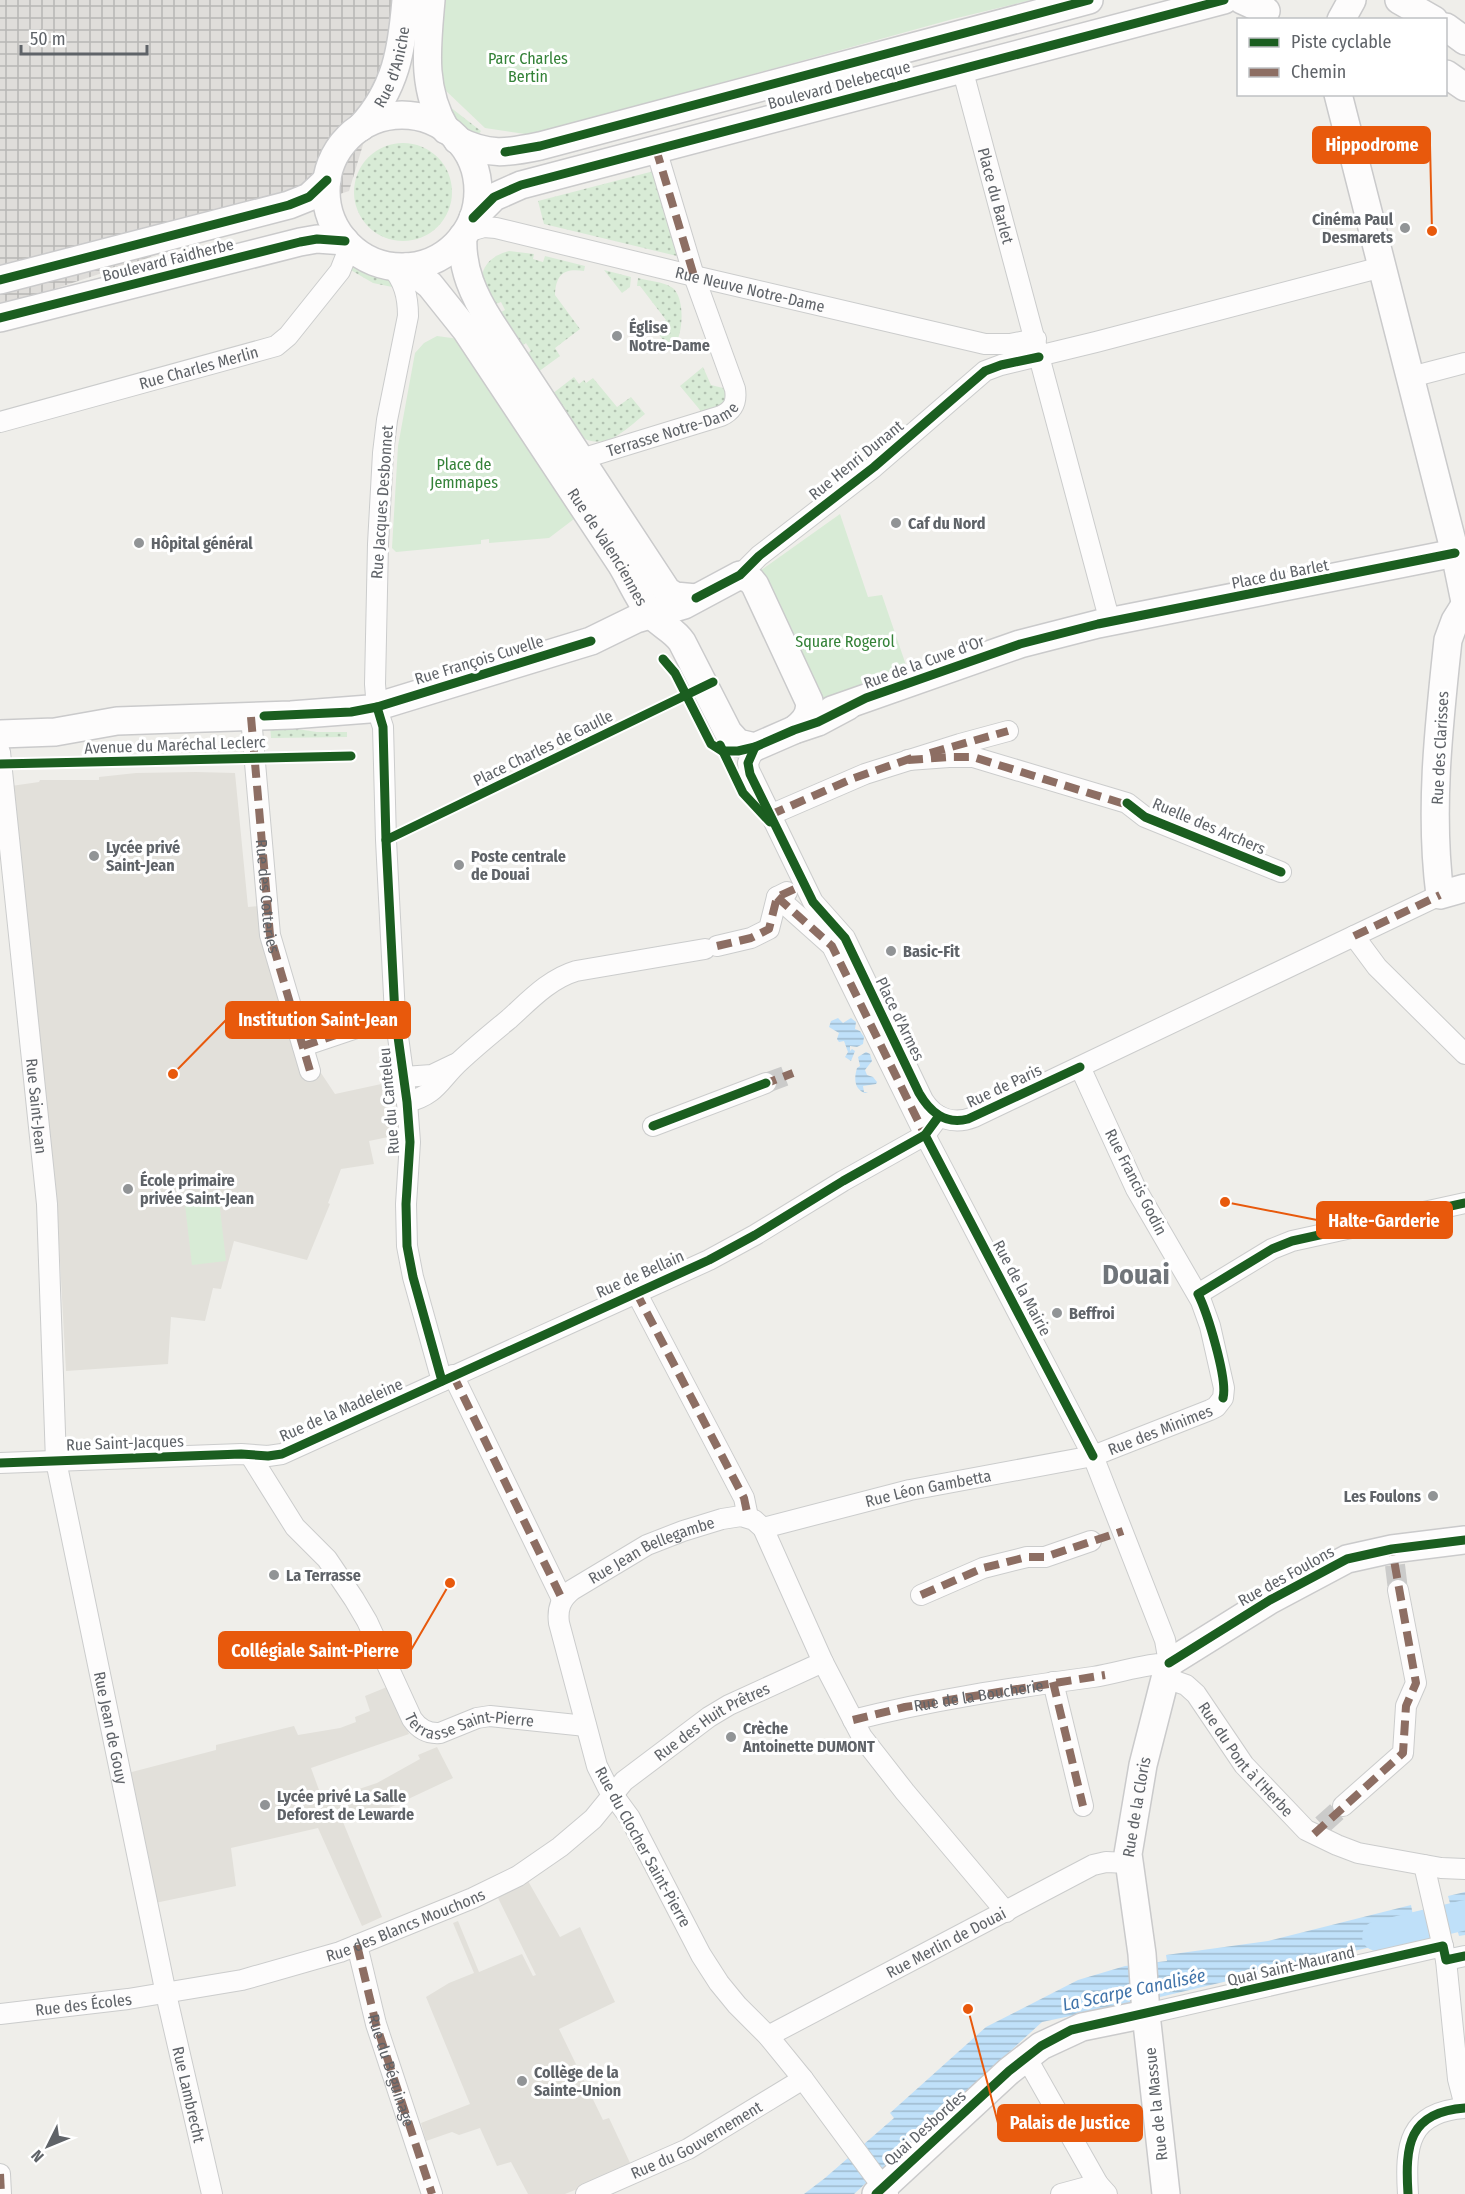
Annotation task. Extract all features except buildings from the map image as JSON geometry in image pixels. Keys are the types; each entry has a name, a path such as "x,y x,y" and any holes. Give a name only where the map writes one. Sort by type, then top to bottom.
{"street":[{"name":"Rue d'Aniche","path":"362,127 377,107 395,68 401,48 406,0"},
{"name":"Rue d'Aniche","path":"431,0 427,71 433,103 452,135"},
{"name":"Boulevard Delebecque","path":"452,135 486,151 497,153 515,151 1089,0"},
{"name":"Boulevard Delebecque","path":"467,229 494,197 511,188 1224,0"},
{"path":"1242,0 1267,10"},
{"path":"1343,18 1352,0"},
{"path":"1399,0 1430,18"},
{"path":"1447,28 1465,41"},
{"name":"Place du Barlet","path":"962,68 1110,622 1455,553"},
{"path":"1447,75 1465,87"},
{"path":"1338,96 1455,553 1465,604"},
{"path":"402,116 423,119 452,135 469,156 476,174 477,199 467,229 451,249 422,264 399,267 366,258 347,243 334,224 329,210 327,180 332,161 340,148 362,127 379,119 402,116"},
{"path":"656,149 694,276"},
{"name":"Boulevard Faidherbe","path":"0,280 289,206 309,197 327,180"},
{"name":"Rue Neuve Notre-Dame","path":"467,229 496,228 984,344 1037,348"},
{"name":"Rue de Valenciennes","path":"467,229 463,257 481,309 664,587 686,597"},
{"name":"Boulevard Faidherbe","path":"0,318 300,242 323,239 347,243"},
{"name":"Rue Charles Merlin","path":"0,422 276,346 288,336 340,271 347,243"},
{"name":"Rue de Valenciennes","path":"399,267 426,280 466,330 621,564 638,595 652,614 677,635 728,732 738,743 755,747"},
{"name":"Rue Jacques Desbonnet","path":"377,707 378,544 383,453 387,420 408,316 406,292 399,267"},
{"path":"1037,348 1382,267"},
{"name":"Terrasse Notre-Dame","path":"581,459 721,416 732,409 735,404 735,389 694,276"},
{"name":"Rue Henri Dunant","path":"652,614 684,604 686,597 740,575 759,556 874,467 985,371 1037,348"},
{"path":"1411,377 1465,363"},
{"path":"740,575 751,580 755,585 807,697 810,706 808,715 794,730"},
{"name":"Rue des Clarisses","path":"1458,894 1437,853 1437,740 1448,640 1465,604"},
{"name":"Rue François Cuvelle","path":"377,707 591,641 627,623 652,614"},
{"name":"Rue de la Cuve d'Or","path":"807,697 817,707 826,711 848,706 1012,647 1110,622"},
{"path":"591,641 633,632 648,633 671,643 693,663"},
{"name":"Rue de la Cuve d'Or","path":"755,747 818,722 848,706"},
{"name":"Avenue du Maréchal Leclerc","path":"0,734 55,732 98,723 129,720 351,712 377,707"},
{"name":"Rue du Canteleu","path":"377,707 383,728 386,840 396,1015 407,1102 410,1154 406,1204 407,1246 413,1277 447,1378 562,1599"},
{"name":"Rue des Cotteries","path":"251,717 268,924 310,1071"},
{"path":"755,747 748,763 749,770 774,823 854,778 1008,731"},
{"name":"Rue Saint-Jean","path":"0,752 47,1204 56,1461"},
{"name":"Ruelle des Archers","path":"908,760 949,756 974,757 1127,803 1145,817 1281,872"},
{"name":"Place d'Armes","path":"774,823 813,902 842,933 923,1100 929,1109 939,1116"},
{"path":"407,1102 420,1099 433,1091 458,1063 554,980 569,973 711,948 751,938 769,929 777,897 797,888"},
{"name":"Rue de Paris","path":"939,1116 954,1121 968,1119 1354,936 1458,894"},
{"name":"Rue de la Mairie","path":"777,897 832,946 925,1135 1093,1456 1106,1536 1165,1640 1168,1671"},
{"path":"1354,936 1377,967 1465,1054"},
{"path":"303,1046 396,1015"},
{"path":"404,1077 432,1075 458,1063"},
{"name":"Rue Francis Godin","path":"1080,1067 1136,1189 1198,1294"},
{"path":"653,1125 766,1083"},
{"path":"925,1135 939,1116"},
{"name":"Rue de Bellain","path":"447,1378 729,1250 843,1181 925,1135"},
{"path":"1198,1294 1272,1249 1292,1241 1465,1203"},
{"path":"636,1292 744,1498 862,1737 897,1783 1006,1912"},
{"name":"Rue des Minimes","path":"1093,1456 1210,1410 1216,1407 1223,1398 1224,1388 1210,1326 1198,1294"},
{"name":"Rue de la Madeleine","path":"250,1455 282,1454 447,1378"},
{"name":"Rue Saint-Jacques","path":"0,1463 250,1455"},
{"name":"Terrasse Saint-Pierre","path":"250,1455 295,1527 327,1559 354,1599 367,1621 412,1719 422,1730 440,1733 477,1718 490,1716 586,1726"},
{"name":"Rue Léon Gambetta","path":"756,1523 909,1490 1093,1456"},
{"name":"Rue Jean de Gouy","path":"56,1461 166,1994"},
{"name":"Rue Jean Bellegambe","path":"562,1599 572,1590 647,1545 722,1519 741,1516 756,1523"},
{"path":"921,1595 982,1568 1027,1557 1045,1557 1106,1536"},
{"name":"Rue des Foulons","path":"1168,1671 1270,1600 1347,1559 1393,1557 1465,1540"},
{"path":"1343,1806 1403,1753 1406,1706 1416,1683 1398,1590"},
{"name":"Rue du Clocher Saint-Pierre","path":"562,1599 558,1615 559,1623 597,1766 612,1794 630,1818 710,1969 737,2006 768,2036 803,2079 881,2189"},
{"name":"Rue des Huit Prêtres","path":"612,1794 624,1781 719,1711 823,1662"},
{"name":"Rue de la Boucherie","path":"853,1720 905,1707 1105,1675 1147,1664 1168,1671"},
{"name":"Rue du Pont à l'Herbe","path":"1168,1671 1196,1694 1244,1766 1311,1827 1358,1853 1424,1865"},
{"name":"Rue de la Cloris","path":"1145,2007 1142,1954 1128,1863 1129,1841 1143,1765 1168,1671"},
{"path":"1053,1682 1083,1806"},
{"name":"Rue des Blancs Mouchons","path":"166,1994 242,1980 300,1965 357,1946 481,1895 518,1876 560,1847 593,1819 612,1794"},
{"name":"Rue Merlin de Douai","path":"768,2036 1093,1865 1106,1862 1128,1863"},
{"path":"1407,2194 1406,2156 1417,2130 1437,2114 1465,2107 1458,2079 1458,2014 1449,1950 1433,1903 1424,1865 1465,1869"},
{"name":"Rue du Béguinage","path":"357,1946 376,2024 432,2194"},
{"name":"Quai Saint-Maurand","path":"1145,2007 1449,1950"},
{"name":"Rue des Écoles","path":"0,2014 166,1994"},
{"name":"Rue Lambrecht","path":"166,1994 212,2194"},
{"name":"Quai Desbordes","path":"881,2189 1026,2057 1071,2030 1145,2007"},
{"name":"Rue de la Massue","path":"1145,2007 1166,2194"},
{"path":"1026,2057 1102,2189 1060,2194"},
{"name":"Rue du Gouvernement","path":"586,2194 688,2149 803,2079"},
{"path":"0,2174 1,2194"}],"shaded area":[{"path":"0,0 397,0 394,42 349,191 0,307"},
{"path":"136,773 235,773 248,907 259,906 263,946 274,983 319,1070 335,1094 386,1083 393,1136 369,1141 374,1164 341,1169 328,1203 330,1204 307,1260 234,1241 221,1289 213,1288 205,1321 171,1317 168,1364 66,1371 57,1205 11,786 40,780 99,780 99,777"},
{"name":"Lycée privé La Salle Deforest de Lewarde","path":"387,1687 409,1734 311,1768 323,1801 377,1783 420,1759 418,1755 437,1747 453,1778 387,1809 343,1822 382,1917 362,1926 318,1828 231,1848 236,1886 155,1903 128,1773 216,1750 216,1745 294,1726 298,1735 340,1728 356,1722 355,1717 370,1711 365,1696"},
{"name":"Collège de la Sainte-Union","path":"528,1881 560,1937 580,1927 615,2002 559,2029 603,2120 609,2118 632,2167 565,2194 528,2194 511,2162 497,2166 480,2128 459,2135 452,2132 426,2141 421,2123 470,2104 426,1997 449,1983 474,1973 453,1923 458,1921 479,1972 522,1954 533,1976 536,1975 498,1898"}],"green space":[{"name":"Parc Charles Bertin","path":"443,0 1031,0 953,19 532,135 485,128 443,88 438,50"},
{"path":"450,107 481,131 478,135 454,119 448,111"},
{"path":"403,143 422,147 438,157 448,173 452,192 448,211 438,227 422,237 403,241 384,237 368,227 358,211 354,192 358,173 368,157 384,147"},
{"path":"654,171 677,256 544,224 538,201"},
{"path":"509,251 534,254 533,259 543,262 545,256 585,266 584,271 577,270 562,274 557,282 555,295 580,329 555,348 560,356 538,372 526,354 531,351 526,343 521,346 501,312 505,310 501,302 496,304 482,277 485,267 491,260"},
{"path":"352,265 388,277 397,288 373,283 349,269"},
{"path":"604,270 631,277 630,287 622,293"},
{"path":"638,278 667,285 678,295 682,321 678,338 671,351 655,329 666,320 640,286 637,286"},
{"name":"Place de Jemmapes","path":"437,336 459,339 574,519 549,538 489,543 489,539 481,540 481,544 396,552 392,548 398,446 415,353 424,343"},
{"path":"703,367 711,385 727,389 729,400 705,416 680,386"},
{"path":"574,377 579,384 584,380 586,383 593,378 617,407 631,397 645,414 610,439 594,441 585,439 552,394"},
{"name":"Square Rogerol","path":"840,514 868,597 882,595 908,671 820,704 757,573"},
{"path":"270,725 317,732 347,732 347,737 271,738"},
{"path":"218,1192 226,1261 192,1265 184,1196"}],"water":[{"path":"838,1018 843,1023 851,1018 856,1022 855,1029 860,1031 864,1037 863,1044 857,1047 850,1046 850,1051 852,1049 855,1051 851,1061 845,1057 848,1052 844,1041 839,1042 837,1039 839,1033 829,1027 831,1021"},
{"path":"866,1052 870,1054 872,1061 865,1070 867,1075 873,1077 877,1082 863,1086 864,1092 868,1092 865,1093 859,1089 855,1079 857,1068 860,1066 858,1057"},
{"path":"1465,1892 1465,1935 1459,1936 1448,1896"},
{"path":"1411,1905 1417,1936 1160,1997 1042,2022 854,2194 804,2194 894,2118 890,2113 986,2027 1078,1980 1125,1966 1167,1961 1166,1955 1268,1941"}],"waterway":[{"name":"La Scarpe Canalisée","path":"1377,1936 1465,1915"}],"tunnel":[{"path":"766,1083 793,1073"},
{"path":"1395,1565 1398,1590"},
{"path":"1322,1825 1343,1806"}],"marked path":[{"path":"656,149 694,276"},
{"path":"251,717 270,935 310,1071"},
{"path":"930,753 1008,731"},
{"path":"908,760 973,757 1131,806"},
{"path":"770,815 854,778 912,758"},
{"path":"717,946 751,938 769,929 777,897 797,888"},
{"path":"1354,936 1440,895"},
{"path":"777,897 832,946 926,1137"},
{"path":"303,1046 395,1015"},
{"path":"762,1085 793,1073"},
{"path":"636,1292 744,1498 748,1517"},
{"path":"453,1375 562,1599"},
{"path":"921,1595 983,1568 1027,1557 1045,1557 1123,1531"},
{"path":"1314,1834 1403,1753 1406,1706 1416,1683 1392,1549"},
{"path":"853,1720 905,1707 1105,1675"},
{"path":"1053,1682 1083,1806"},
{"path":"357,1945 376,2024 432,2194"},
{"path":"0,2174 1,2194"}],"cycle path":[{"path":"505,152 540,146 1089,0"},
{"path":"473,218 494,197 521,185 1224,0"},
{"path":"0,280 289,205 309,197 327,180"},
{"path":"0,318 300,242 317,239 345,241"},
{"path":"696,598 740,575 759,556 874,467 985,371 1039,357"},
{"path":"663,659 675,673 711,744 722,751 738,751 755,747 818,722 866,698 1020,644 1098,624 1455,553"},
{"path":"264,716 351,712 377,707 591,641"},
{"name":"Place Charles de Gaulle","path":"386,840 713,682"},
{"path":"377,707 383,727 395,1015 410,1142 406,1204 407,1246 413,1277 442,1381"},
{"path":"720,745 743,793 770,822"},
{"path":"755,747 748,763 750,774 813,902 845,938 919,1093 933,1111 952,1120 968,1119 1080,1067"},
{"path":"0,764 351,756"},
{"path":"1127,803 1145,817 1281,872"},
{"path":"653,1126 766,1083"},
{"path":"0,1463 282,1454 709,1260 925,1135 939,1116"},
{"path":"925,1135 1093,1456"},
{"path":"1223,1398 1220,1361 1198,1294 1272,1249 1292,1241 1465,1203"},
{"path":"1169,1663 1270,1600 1347,1559 1392,1549 1465,1540"},
{"path":"876,2194 1009,2071 1041,2046 1071,2030 1443,1946 1446,1960 1465,1956"},
{"path":"1408,2194 1410,2147 1421,2124 1432,2116 1465,2108"}],"place":[{"name":"Cinéma Paul Desmarets","path":"1405,228"},
{"name":"Hippodrome","path":"1432,231"},
{"name":"Église Notre-Dame","path":"617,336"},
{"name":"Caf du Nord","path":"896,523"},
{"name":"Hôpital général","path":"139,543"},
{"name":"Lycée privé Saint-Jean","path":"94,856"},
{"name":"Poste centrale de Douai","path":"459,865"},
{"name":"Basic-Fit","path":"891,951"},
{"name":"Institution Saint-Jean","path":"173,1074"},
{"name":"École primaire privée Saint-Jean","path":"128,1189"},
{"name":"Halte-Garderie","path":"1225,1202"},
{"name":"Beffroi","path":"1057,1313"},
{"name":"Les Foulons","path":"1433,1496"},
{"name":"La Terrasse","path":"274,1575"},
{"name":"Collégiale Saint-Pierre","path":"450,1583"},
{"name":"Crèche Antoinette DUMONT","path":"731,1737"},
{"name":"Lycée privé La Salle Deforest de Lewarde","path":"265,1805"},
{"name":"Palais de Justice","path":"968,2009"},
{"name":"Collège de la Sainte-Union","path":"522,2081"}],"district":[{"name":"Douai","path":"1136,1274"}]}
